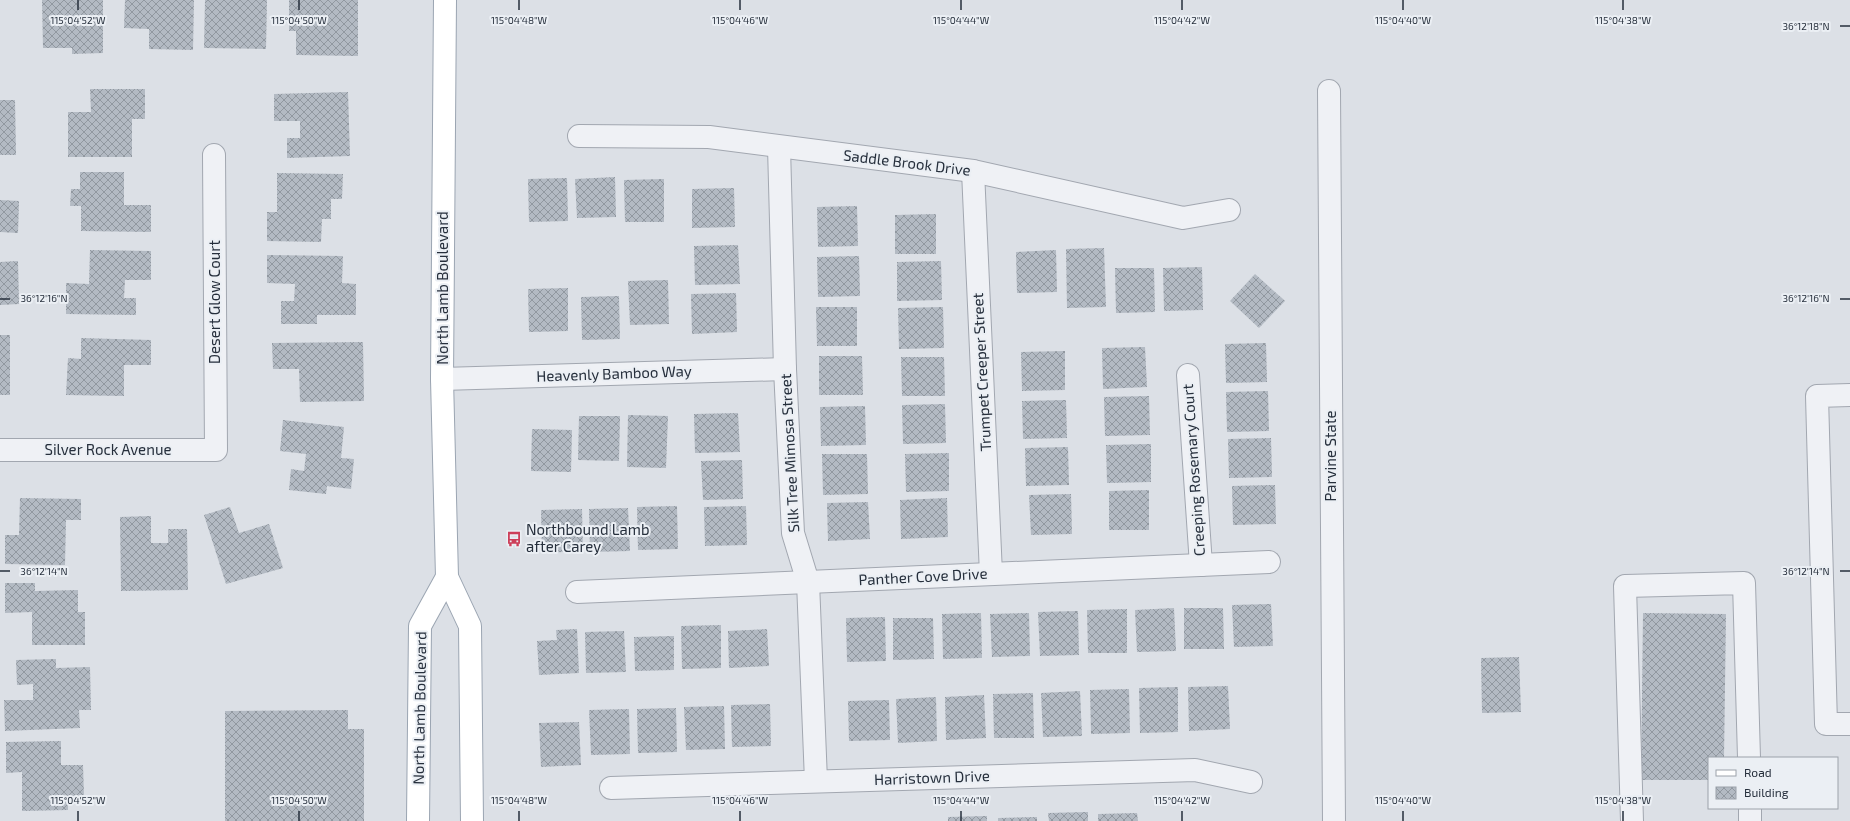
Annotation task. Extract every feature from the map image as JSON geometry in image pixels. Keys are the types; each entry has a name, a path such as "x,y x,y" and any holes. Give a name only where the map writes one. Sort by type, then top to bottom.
{"main road":[{"name":"North Lamb Boulevard","path":"445,0 442,379 447,577 470,626 472,821"},
{"name":"North Lamb Boulevard","path":"418,821 420,626 447,577"}],"street":[{"name":"Parvine State","path":"1329,91 1334,821"},
{"name":"Saddle Brook Drive","path":"580,136 709,137 973,171 1183,218 1229,210"},
{"name":"Silk Tree Mimosa Street","path":"779,147 785,369 793,532 808,582 816,781"},
{"name":"Desert Glow Court","path":"214,155 216,450"},
{"name":"Trumpet Creeper Street","path":"973,171 991,574"},
{"name":"Heavenly Bamboo Way","path":"442,379 785,369"},
{"name":"Creeping Rosemary Court","path":"1188,375 1201,565"},
{"path":"1850,395 1817,396 1826,724 1850,724"},
{"name":"Silver Rock Avenue","path":"0,450 216,450"},
{"name":"Panther Cove Drive","path":"577,592 1269,562"},
{"path":"1632,821 1626,586 1744,583 1749,757"},
{"name":"Harristown Drive","path":"611,788 1195,770 1251,782"},
{"path":"1750,809 1750,821"}],"building":[{"path":"42,0 103,0 103,53 72,54 72,48 43,48"},
{"path":"125,0 194,0 193,50 149,49 149,29 124,28"},
{"path":"205,0 267,0 266,49 204,48"},
{"path":"289,0 358,0 358,56 296,55 296,31 289,31"},
{"path":"90,89 145,89 145,119 132,119 132,157 68,157 68,112 91,112"},
{"path":"348,92 350,156 287,158 287,138 300,138 300,121 274,121 274,94"},
{"path":"0,100 15,100 16,155 0,155"},
{"path":"80,172 124,172 124,205 151,205 151,232 81,231 81,206 70,206 71,189 80,189"},
{"path":"277,173 343,174 342,199 331,199 331,219 322,219 321,242 267,241 267,212 277,212"},
{"path":"615,177 616,217 577,218 575,179"},
{"path":"567,178 568,221 529,222 528,179"},
{"path":"664,179 664,222 625,222 624,180"},
{"path":"734,188 735,227 692,228 692,189"},
{"path":"0,200 19,201 18,233 0,232"},
{"path":"857,206 858,246 818,247 817,207"},
{"path":"936,214 936,254 895,254 895,215"},
{"path":"738,245 740,284 695,285 694,246"},
{"path":"1104,248 1106,307 1067,308 1066,249"},
{"path":"90,250 151,251 151,280 125,280 124,298 136,298 136,315 66,314 66,283 89,284"},
{"path":"1056,250 1057,292 1017,293 1016,252"},
{"path":"267,255 343,256 342,283 356,284 356,315 317,315 317,324 281,324 281,301 294,301 295,284 267,283"},
{"path":"859,256 860,296 818,297 817,257"},
{"path":"18,261 19,304 0,305 0,262"},
{"path":"941,261 942,300 897,301 897,262"},
{"path":"1202,267 1203,310 1164,311 1163,268"},
{"path":"1115,268 1154,268 1155,312 1116,313"},
{"path":"1255,274 1285,301 1259,328 1230,301"},
{"path":"668,280 669,324 630,325 628,281"},
{"path":"568,288 568,331 529,332 528,289"},
{"path":"736,293 737,332 692,334 691,294"},
{"path":"619,296 620,339 582,340 581,297"},
{"path":"816,307 857,307 857,346 817,346"},
{"path":"943,307 944,348 899,349 898,308"},
{"path":"0,335 10,335 10,395 0,395"},
{"path":"81,338 151,340 151,365 124,365 124,396 66,395 68,358 81,359"},
{"path":"363,342 364,401 300,402 299,369 273,369 272,343"},
{"path":"1266,343 1267,382 1226,383 1225,344"},
{"path":"1145,347 1147,387 1103,389 1102,348"},
{"path":"1065,351 1065,390 1022,391 1021,352"},
{"path":"819,356 862,356 863,395 819,395"},
{"path":"901,357 944,357 945,396 902,396"},
{"path":"1268,391 1269,431 1227,432 1226,392"},
{"path":"1149,396 1150,435 1105,436 1104,397"},
{"path":"1066,400 1067,438 1023,439 1022,401"},
{"path":"945,404 946,443 903,444 902,405"},
{"path":"865,406 866,445 821,446 820,407"},
{"path":"738,413 740,452 695,453 694,414"},
{"path":"628,415 668,416 666,468 627,467"},
{"path":"579,416 620,416 619,461 578,460"},
{"path":"283,420 344,427 341,458 354,459 351,489 327,486 326,494 289,490 291,469 304,471 306,454 280,451"},
{"path":"532,429 572,430 571,472 531,471"},
{"path":"1271,438 1272,477 1229,478 1228,439"},
{"path":"1151,444 1151,482 1107,483 1106,445"},
{"path":"1068,447 1069,485 1026,486 1025,448"},
{"path":"949,453 949,491 906,492 905,454"},
{"path":"822,454 867,454 868,494 823,495"},
{"path":"742,460 743,499 703,500 701,461"},
{"path":"1275,485 1276,524 1233,525 1232,486"},
{"path":"1149,490 1149,530 1109,530 1109,491"},
{"path":"1071,494 1072,534 1031,535 1029,495"},
{"path":"20,498 81,499 81,520 66,520 65,565 5,564 5,535 19,535"},
{"path":"947,498 948,537 901,539 900,500"},
{"path":"868,502 870,539 828,541 827,503"},
{"path":"677,506 678,549 638,550 637,507"},
{"path":"746,506 747,545 705,546 704,507"},
{"path":"230,507 239,533 269,524 283,568 226,584 204,515"},
{"path":"628,508 630,551 590,552 589,509"},
{"path":"582,509 583,551 542,553 541,510"},
{"path":"151,516 151,543 168,543 168,529 187,529 188,590 121,591 120,517"},
{"path":"5,583 35,583 35,591 78,590 78,612 85,612 85,645 32,645 32,612 5,613"},
{"path":"1271,604 1273,646 1234,647 1232,605"},
{"path":"1174,608 1176,651 1137,652 1135,610"},
{"path":"1184,608 1223,608 1224,649 1184,649"},
{"path":"1127,609 1127,653 1088,653 1087,610"},
{"path":"1078,611 1079,655 1040,656 1038,612"},
{"path":"981,613 982,658 943,659 942,614"},
{"path":"1029,613 1030,656 992,657 990,614"},
{"path":"1643,613 1726,614 1724,757 1708,757 1708,780 1641,780"},
{"path":"885,617 886,661 847,662 846,618"},
{"path":"893,618 933,618 934,659 893,660"},
{"path":"721,625 721,668 682,669 681,626"},
{"path":"577,629 579,673 539,675 537,641 557,640 556,630"},
{"path":"767,629 769,666 729,668 728,631"},
{"path":"624,631 626,672 586,673 585,632"},
{"path":"674,636 674,670 635,671 634,637"},
{"path":"1519,657 1521,712 1482,713 1481,658"},
{"path":"56,659 56,668 90,667 91,710 79,710 80,728 5,731 4,700 33,700 33,684 17,685 16,660"},
{"path":"1228,686 1230,729 1189,731 1188,687"},
{"path":"1178,687 1178,732 1140,733 1139,688"},
{"path":"1129,689 1130,733 1091,734 1090,690"},
{"path":"1080,691 1082,736 1043,737 1041,693"},
{"path":"1033,693 1034,738 994,738 993,694"},
{"path":"984,695 986,738 946,740 945,697"},
{"path":"936,697 937,741 898,743 896,699"},
{"path":"889,700 890,740 849,741 848,701"},
{"path":"770,704 771,746 732,747 731,705"},
{"path":"724,706 725,749 686,750 684,707"},
{"path":"676,708 677,752 638,753 637,709"},
{"path":"629,709 630,754 591,755 589,710"},
{"path":"348,710 348,729 364,729 364,821 225,821 225,711"},
{"path":"579,722 581,765 541,767 539,723"},
{"path":"61,741 61,765 83,765 84,796 68,796 68,810 22,811 22,772 6,773 6,742"},
{"path":"1088,812 1088,821 1049,821 1048,813"},
{"path":"1137,813 1138,821 1098,821 1098,814"},
{"path":"987,816 987,821 948,821 948,817"},
{"path":"1037,817 1037,821 998,821 998,818"}],"place":[{"name":"Northbound Lamb after Carey","path":"514,539"}]}
